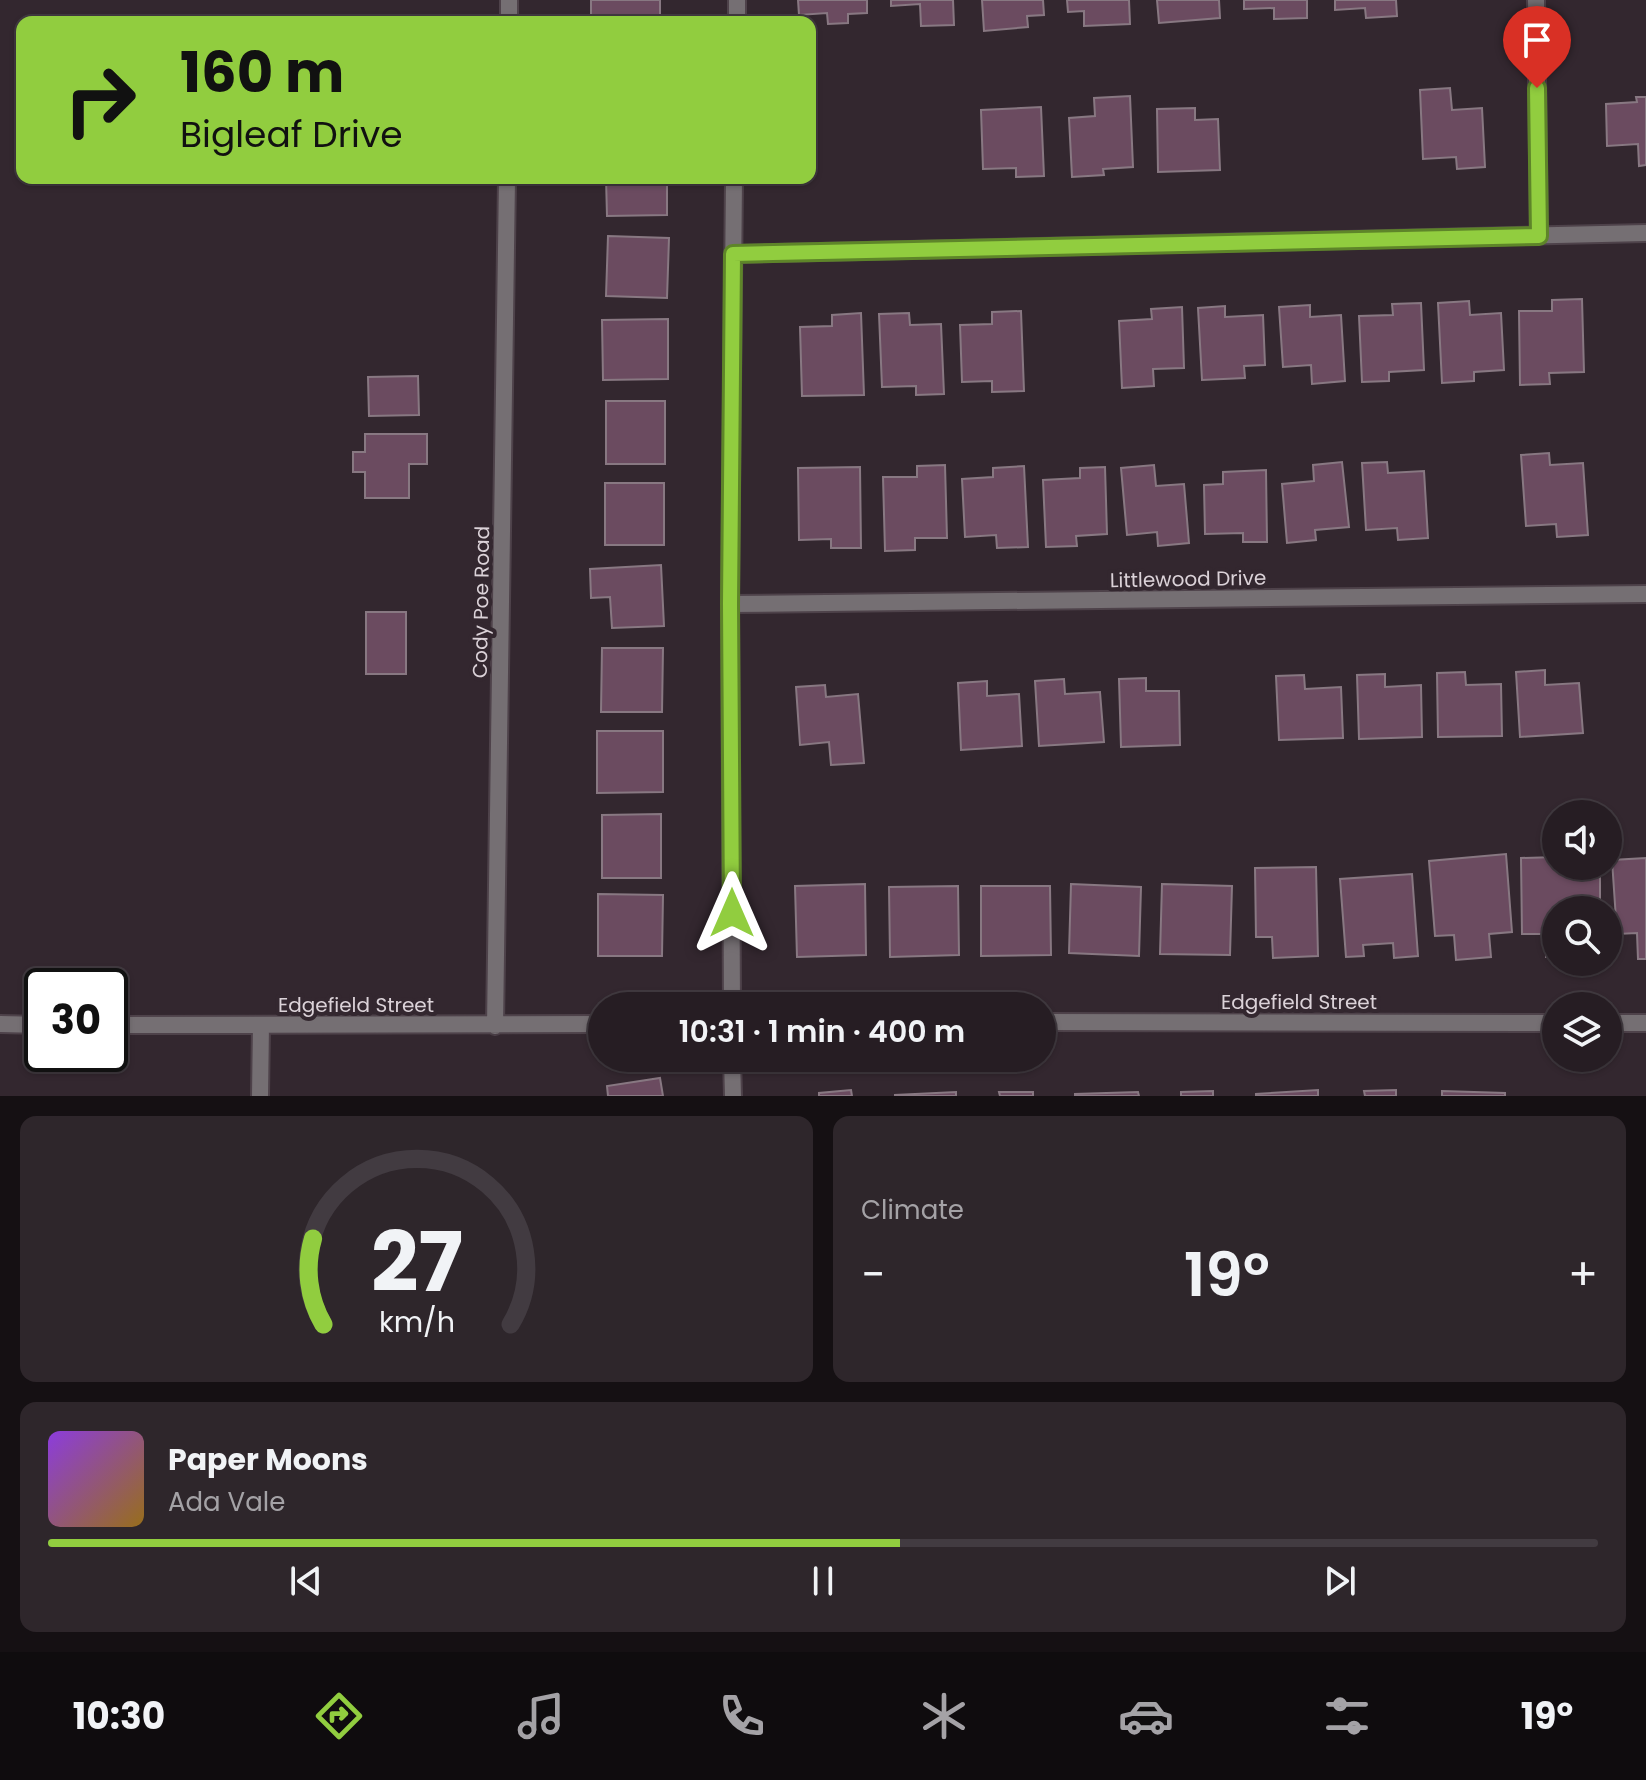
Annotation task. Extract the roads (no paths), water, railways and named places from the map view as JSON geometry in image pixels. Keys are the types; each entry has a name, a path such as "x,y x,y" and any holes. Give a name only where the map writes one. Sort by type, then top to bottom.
{"street":[{"path":"1536,0 1539,236"},
{"name":"Cody Poe Road","path":"495,1026 507,184"},
{"path":"732,992 730,604 734,184"},
{"path":"733,254 1646,233"},
{"name":"Littlewood Drive","path":"730,604 1646,594"},
{"name":"Edgefield Street","path":"1056,1022 1542,1023"},
{"path":"1622,1023 1646,1023"},
{"path":"0,1024 24,1025"},
{"name":"Edgefield Street","path":"128,1025 588,1024"},
{"path":"260,1096 261,1025"},
{"path":"732,1072 733,1096"}]}
